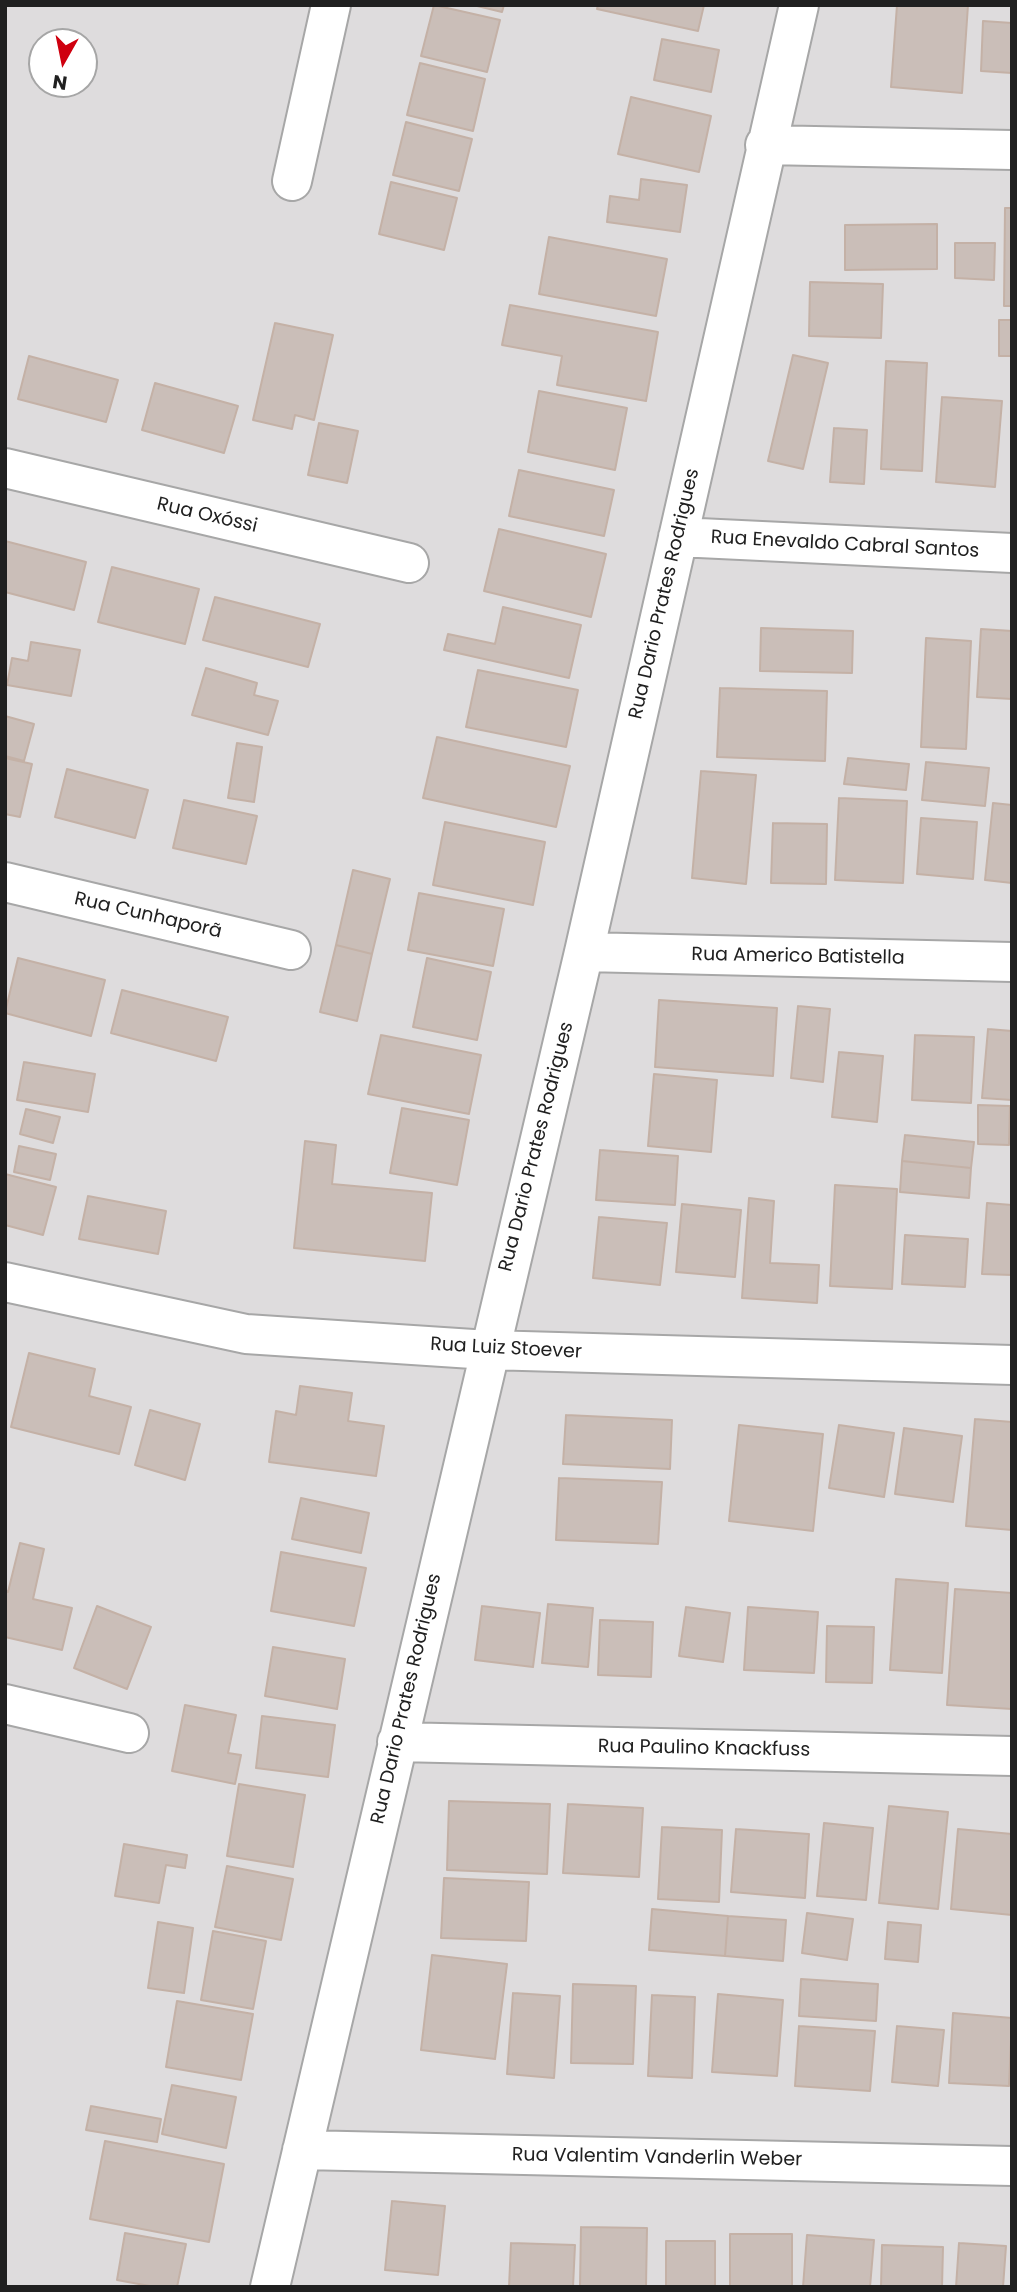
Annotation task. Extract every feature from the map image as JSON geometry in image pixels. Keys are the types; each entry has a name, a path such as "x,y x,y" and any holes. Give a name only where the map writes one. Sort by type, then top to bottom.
{"street":[{"path":"292,181 331,5"},
{"name":"Rua Dario Prates Rodrigues","path":"270,2287 488,1350 584,952 765,145 799,5"},
{"path":"765,145 1012,150"},
{"name":"Rua Oxóssi","path":"5,468 410,563"},
{"name":"Rua Enevaldo Cabral Santos","path":"678,537 1012,553"},
{"name":"Rua Cunhaporã","path":"5,882 291,950"},
{"name":"Rua Americo Batistella","path":"584,952 1012,962"},
{"name":"Rua Luiz Stoever","path":"5,1282 246,1334 488,1350 1012,1365"},
{"path":"5,1704 129,1732"},
{"name":"Rua Paulino Knackfuss","path":"397,1742 1012,1756"},
{"name":"Rua Valentim Vanderlin Weber","path":"302,2150 1012,2166"}],"shaded area":[{"path":"5,5 1012,5 1012,2287 5,2287"}],"building":[{"path":"434,5 500,20 487,72 421,56"},
{"path":"473,5 504,5 502,12"},
{"path":"598,5 704,5 698,31 597,9"},
{"path":"897,5 968,5 962,93 891,87"},
{"path":"983,21 1012,23 1012,73 981,71"},
{"path":"662,39 719,50 711,92 654,80"},
{"path":"420,63 485,79 473,131 407,115"},
{"path":"631,97 711,116 699,172 618,154"},
{"path":"406,122 472,139 459,191 393,175"},
{"path":"641,179 687,185 680,232 607,222 610,196 639,200"},
{"path":"391,182 457,198 444,250 379,234"},
{"path":"1005,208 1012,208 1012,306 1004,306"},
{"path":"937,224 937,269 845,270 845,225"},
{"path":"549,237 667,259 656,316 539,294"},
{"path":"955,243 995,243 994,280 955,278"},
{"path":"810,282 883,284 881,338 809,336"},
{"path":"510,305 658,332 646,401 557,385 562,356 502,345"},
{"path":"999,320 1012,320 1012,356 999,356"},
{"path":"275,323 333,335 314,420 295,415 292,429 253,420"},
{"path":"793,355 828,363 803,469 768,461"},
{"path":"29,356 118,380 106,422 18,399"},
{"path":"886,361 927,363 922,471 881,469"},
{"path":"155,383 238,406 224,453 142,430"},
{"path":"539,391 627,408 615,470 528,452"},
{"path":"942,397 1002,401 995,487 936,482"},
{"path":"319,423 358,431 347,483 308,475"},
{"path":"834,428 867,430 864,484 830,482"},
{"path":"519,470 614,490 604,536 509,516"},
{"path":"499,529 606,554 591,617 484,591"},
{"path":"5,541 86,562 74,610 5,592"},
{"path":"112,567 199,589 185,644 98,622"},
{"path":"215,597 320,624 308,667 203,640"},
{"path":"503,607 581,625 569,678 444,650 448,634 495,644"},
{"path":"761,628 853,631 852,673 760,671"},
{"path":"981,629 1012,631 1012,699 977,697"},
{"path":"926,638 971,641 966,749 921,747"},
{"path":"31,642 80,650 71,696 7,685 12,658 28,661"},
{"path":"206,668 257,683 254,695 278,701 268,735 192,715"},
{"path":"478,670 578,690 566,747 466,727"},
{"path":"720,688 827,691 825,761 717,757"},
{"path":"5,716 34,724 24,761 5,756"},
{"path":"437,737 570,766 556,827 423,798"},
{"path":"237,743 262,747 254,802 228,798"},
{"path":"5,758 32,764 20,817 5,814"},
{"path":"848,758 909,764 906,790 844,784"},
{"path":"926,762 989,768 985,806 922,800"},
{"path":"67,769 148,790 135,838 55,817"},
{"path":"701,771 756,775 746,884 692,878"},
{"path":"839,798 907,801 903,883 835,880"},
{"path":"184,800 257,816 246,864 173,848"},
{"path":"993,803 1012,805 1012,883 985,880"},
{"path":"921,818 977,822 973,879 917,874"},
{"path":"445,822 545,842 533,905 433,885"},
{"path":"773,823 827,824 826,884 771,883"},
{"path":"353,870 390,879 372,954 336,945"},
{"path":"419,893 504,909 493,966 408,950"},
{"path":"336,945 372,954 357,1021 320,1012"},
{"path":"18,958 105,980 91,1036 5,1013"},
{"path":"427,958 491,972 477,1040 413,1027"},
{"path":"122,990 228,1017 216,1061 111,1033"},
{"path":"659,1000 777,1008 773,1076 655,1067"},
{"path":"798,1006 830,1009 823,1082 791,1078"},
{"path":"988,1029 1012,1031 1012,1100 982,1098"},
{"path":"381,1035 481,1055 469,1114 368,1094"},
{"path":"915,1035 974,1037 971,1103 912,1100"},
{"path":"839,1052 883,1056 877,1122 832,1117"},
{"path":"24,1062 95,1074 88,1112 17,1100"},
{"path":"654,1074 717,1080 711,1152 648,1146"},
{"path":"978,1105 1010,1106 1009,1145 978,1144"},
{"path":"402,1108 469,1120 457,1185 390,1173"},
{"path":"26,1109 60,1117 53,1143 20,1134"},
{"path":"905,1135 974,1142 971,1168 902,1161"},
{"path":"305,1141 336,1145 332,1184 432,1193 425,1261 294,1248"},
{"path":"19,1146 56,1154 50,1180 14,1172"},
{"path":"600,1150 678,1156 675,1205 596,1200"},
{"path":"902,1161 971,1168 969,1198 900,1192"},
{"path":"5,1174 56,1187 43,1235 5,1225"},
{"path":"835,1185 897,1189 892,1289 830,1286"},
{"path":"88,1196 166,1211 158,1254 79,1239"},
{"path":"749,1198 774,1201 770,1263 819,1265 817,1303 742,1298"},
{"path":"987,1203 1012,1205 1012,1275 982,1274"},
{"path":"682,1204 741,1210 735,1277 676,1272"},
{"path":"599,1217 667,1223 660,1285 593,1278"},
{"path":"905,1235 968,1239 965,1287 902,1284"},
{"path":"29,1353 95,1369 89,1396 131,1407 119,1454 11,1427"},
{"path":"300,1386 352,1393 348,1421 384,1426 376,1476 269,1462 276,1411 296,1415"},
{"path":"150,1410 200,1424 185,1480 135,1465"},
{"path":"566,1415 672,1420 670,1469 563,1464"},
{"path":"975,1419 1012,1422 1012,1530 966,1526"},
{"path":"739,1425 823,1434 813,1531 729,1521"},
{"path":"839,1425 894,1433 884,1497 829,1488"},
{"path":"904,1428 962,1436 953,1502 895,1494"},
{"path":"559,1478 662,1482 658,1544 556,1540"},
{"path":"301,1498 369,1513 361,1553 292,1539"},
{"path":"20,1543 44,1549 33,1599 72,1608 62,1650 5,1637 5,1591 8,1592"},
{"path":"281,1552 366,1568 354,1626 271,1611"},
{"path":"896,1579 948,1583 942,1673 890,1670"},
{"path":"955,1589 1012,1593 1012,1709 947,1705"},
{"path":"548,1604 593,1608 588,1667 542,1663"},
{"path":"97,1606 151,1627 127,1689 74,1668"},
{"path":"482,1606 540,1613 533,1667 475,1660"},
{"path":"686,1607 730,1613 723,1662 679,1656"},
{"path":"748,1607 818,1612 814,1673 744,1670"},
{"path":"600,1620 653,1622 651,1677 598,1675"},
{"path":"827,1626 874,1627 872,1683 826,1682"},
{"path":"273,1647 345,1659 337,1709 265,1696"},
{"path":"185,1705 236,1715 228,1753 241,1755 235,1784 172,1771"},
{"path":"262,1716 335,1725 328,1777 256,1768"},
{"path":"239,1784 305,1795 293,1867 227,1856"},
{"path":"449,1801 550,1804 547,1874 447,1870"},
{"path":"568,1804 643,1808 639,1877 563,1873"},
{"path":"889,1806 948,1812 938,1909 879,1903"},
{"path":"824,1823 873,1828 866,1900 817,1896"},
{"path":"662,1827 722,1830 719,1902 658,1899"},
{"path":"736,1829 809,1834 805,1898 731,1892"},
{"path":"958,1829 1012,1834 1012,1915 951,1909"},
{"path":"124,1844 187,1855 185,1868 166,1865 159,1903 115,1896"},
{"path":"227,1866 293,1879 281,1940 215,1927"},
{"path":"444,1878 529,1882 526,1941 441,1938"},
{"path":"652,1909 728,1916 725,1956 649,1950"},
{"path":"807,1913 853,1919 847,1960 802,1953"},
{"path":"728,1916 786,1920 783,1961 725,1956"},
{"path":"158,1922 193,1928 184,1993 148,1988"},
{"path":"888,1922 921,1925 918,1962 885,1959"},
{"path":"213,1931 266,1941 253,2009 201,2000"},
{"path":"432,1955 507,1964 495,2059 421,2050"},
{"path":"801,1979 878,1984 876,2021 799,2016"},
{"path":"573,1984 636,1986 633,2064 571,2063"},
{"path":"513,1993 560,1996 554,2078 507,2074"},
{"path":"718,1994 783,2000 777,2076 712,2072"},
{"path":"652,1995 695,1997 692,2078 648,2076"},
{"path":"177,2001 253,2014 241,2080 166,2067"},
{"path":"953,2013 1012,2018 1009,2086 949,2083"},
{"path":"799,2026 875,2031 870,2091 795,2086"},
{"path":"897,2026 944,2030 938,2086 892,2082"},
{"path":"172,2085 236,2097 226,2148 162,2134"},
{"path":"91,2106 161,2119 157,2142 86,2130"},
{"path":"105,2141 224,2164 209,2242 90,2219"},
{"path":"392,2201 445,2206 438,2275 385,2270"},
{"path":"581,2227 647,2228 646,2287 580,2287"},
{"path":"125,2233 186,2244 177,2287 155,2287 117,2280"},
{"path":"730,2234 792,2234 792,2287 730,2287"},
{"path":"807,2235 874,2240 870,2287 803,2287"},
{"path":"666,2241 715,2241 715,2287 666,2287"},
{"path":"511,2243 575,2245 573,2287 509,2287"},
{"path":"959,2243 1006,2246 1003,2287 956,2287"},
{"path":"882,2245 943,2247 942,2287 881,2287"}]}
